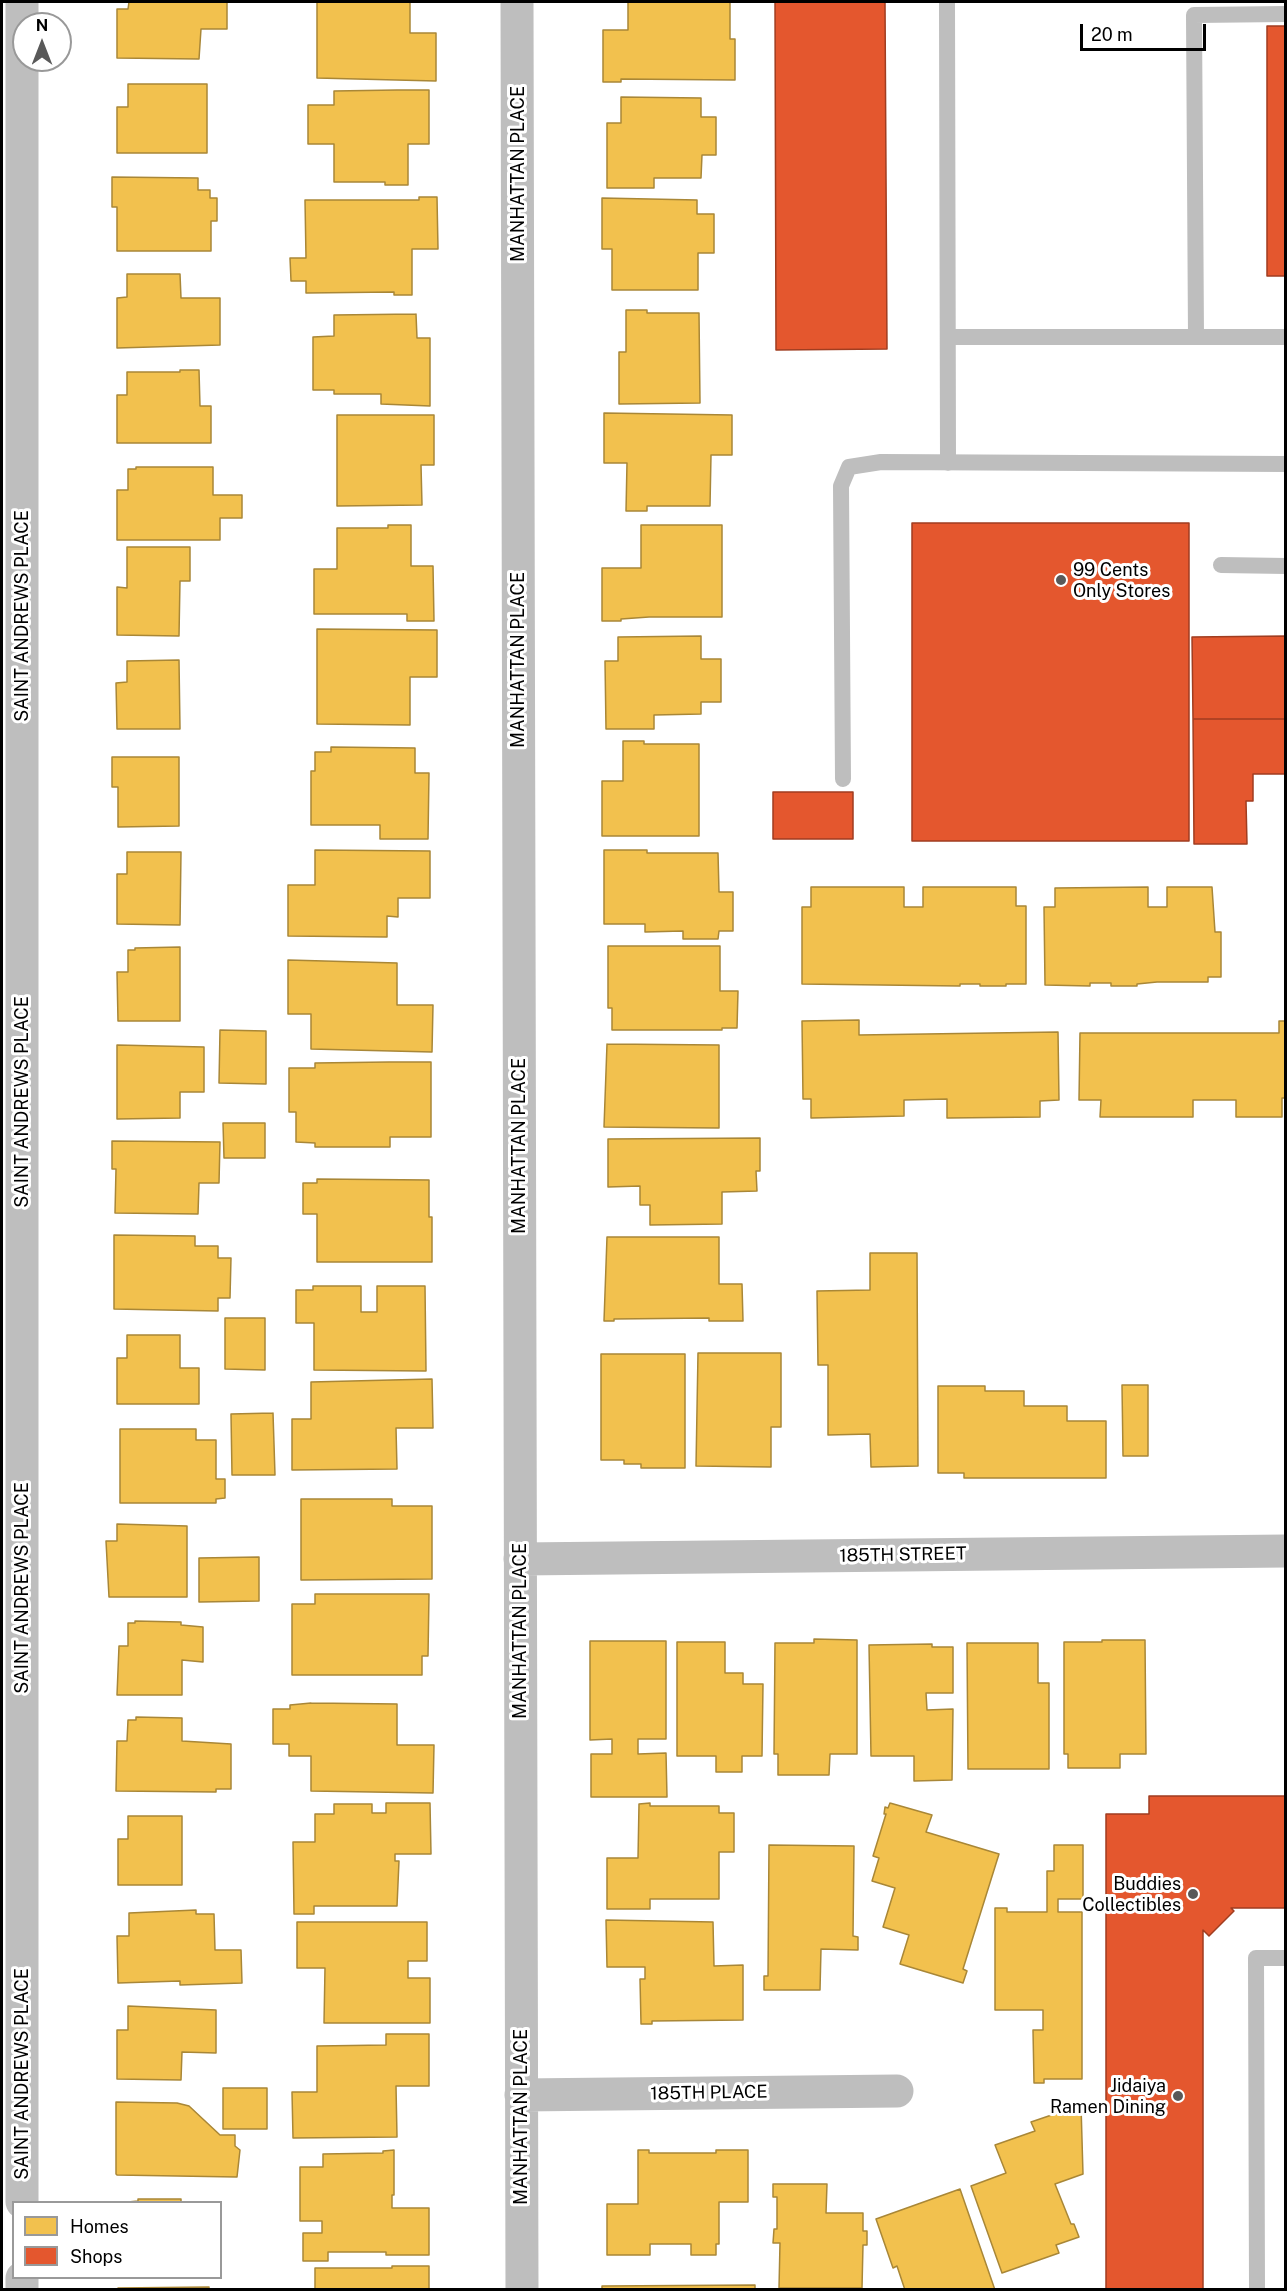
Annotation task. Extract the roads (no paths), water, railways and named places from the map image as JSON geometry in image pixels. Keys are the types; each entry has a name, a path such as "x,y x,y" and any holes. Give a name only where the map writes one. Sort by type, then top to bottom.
{"street":[{"name":"SAINT ANDREWS PLACE","path":"22,2 22,2201"},
{"name":"MANHATTAN PLACE","path":"517,2 522,2289"},
{"name":"185TH STREET","path":"520,1559 1286,1551"},
{"name":"185TH PLACE","path":"521,2096 897,2091"}],"lane":[{"path":"947,2 948,463"},
{"path":"1196,337 1194,15 1286,14"},
{"path":"948,337 1286,337"},
{"path":"843,779 842,486 849,467 881,462 1286,464"},
{"path":"1221,565 1286,566"},
{"path":"1257,2289 1256,1958 1286,1958"}],"place":[{"name":"99 Cents Only Stores","path":"1061,580"},
{"name":"Buddies Collectibles","path":"1193,1894"},
{"name":"Jidaiya Ramen Dining","path":"1178,2096"}]}
